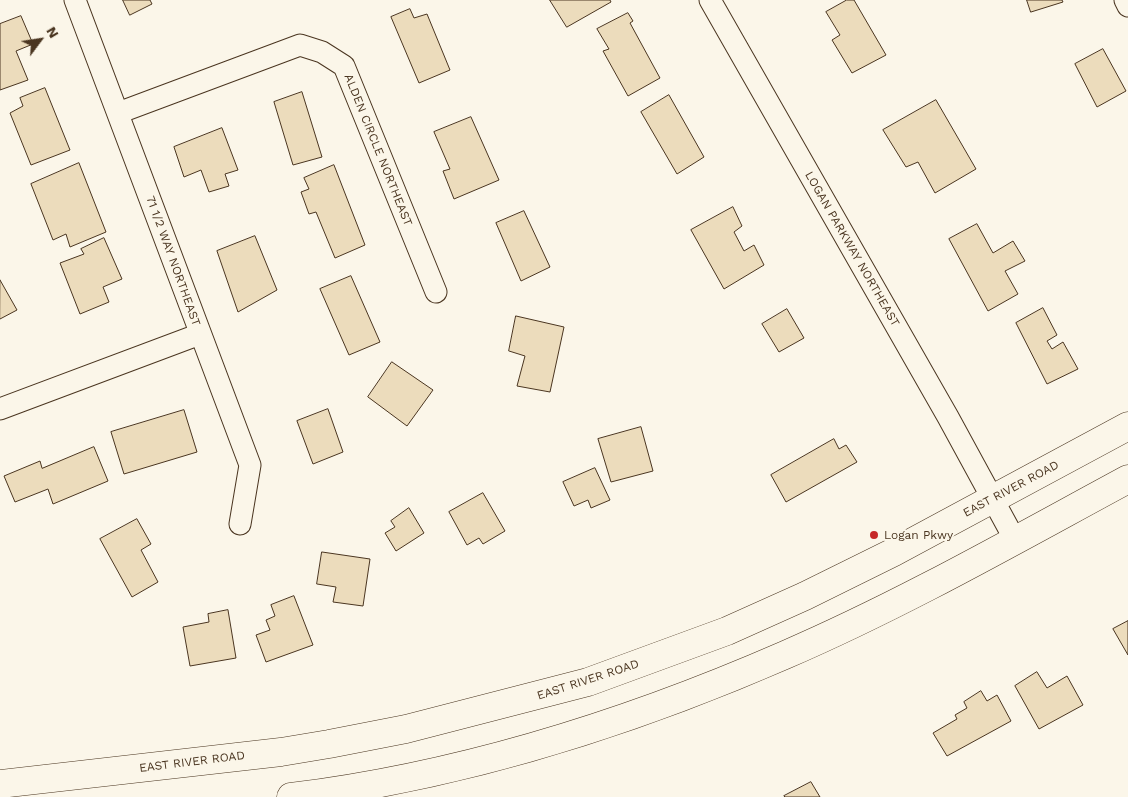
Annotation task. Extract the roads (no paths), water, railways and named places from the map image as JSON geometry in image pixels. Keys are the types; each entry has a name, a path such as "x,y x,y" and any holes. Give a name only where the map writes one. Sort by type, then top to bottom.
{"main road":[{"name":"EAST RIVER ROAD","path":"0,784 281,752 329,744 406,729 588,682 727,631 796,600 894,552 1128,426"},
{"path":"291,797 324,793 426,774 520,750 620,719 726,680 788,654 872,614 1128,479"}],"street":[{"name":"71 1/2 WAY NORTHEAST","path":"75,0 250,464 240,524"},
{"name":"LOGAN PARKWAY NORTHEAST","path":"710,0 1015,540"},
{"path":"1125,0 1128,6"},
{"name":"ALDEN CIRCLE NORTHEAST","path":"118,113 300,45 322,52 344,66 436,292"},
{"path":"0,409 200,334"}],"place":[{"name":"Logan Pkwy","path":"874,535"}]}
